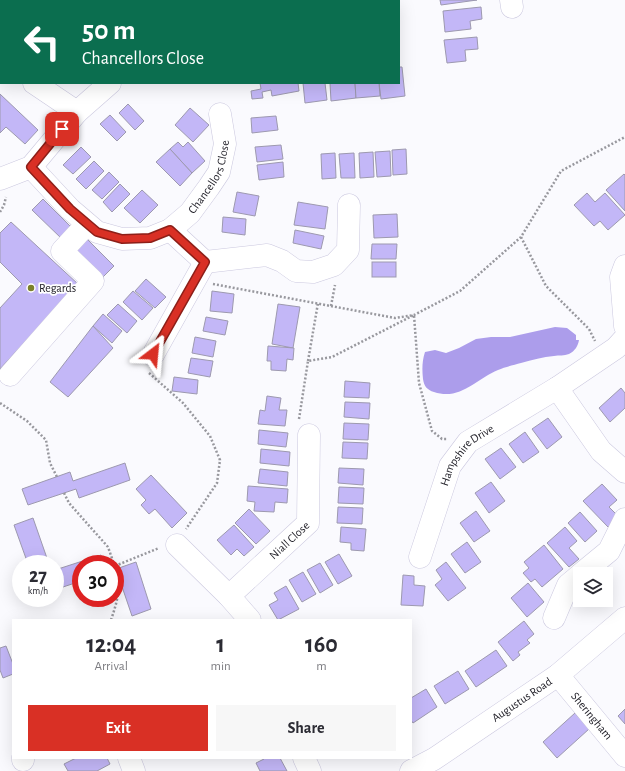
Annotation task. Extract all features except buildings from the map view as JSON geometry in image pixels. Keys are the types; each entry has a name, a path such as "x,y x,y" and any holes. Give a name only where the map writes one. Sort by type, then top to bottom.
{"street":[{"path":"35,84 77,112"},
{"path":"0,179 31,167 77,112 109,84"},
{"name":"Chancellors Close","path":"31,167 70,209 97,232 122,239 150,238 170,230 190,213 210,187 219,172 225,144 220,114"},
{"path":"170,230 205,262 267,255 282,261 296,271 314,272 334,265 348,250 350,205"},
{"path":"10,375 93,281 62,251 87,224"},
{"path":"153,354 205,262"},
{"path":"625,266 621,278 625,326"},
{"name":"Hampshire Drive","path":"420,557 450,466 468,442 557,388 604,357 616,348 625,338"},
{"path":"557,388 601,451 625,472"},
{"name":"Niall Close","path":"229,596 308,523 309,435"},
{"path":"590,567 609,552 625,519"},
{"path":"177,545 229,596 249,619"},
{"path":"554,618 568,585 573,581"},
{"name":"Augustus Road","path":"411,771 439,765 558,675 625,618"},
{"name":"Sheringham","path":"558,675 625,756"},
{"path":"129,759 134,771"},
{"path":"304,759 310,771"}],"path":[{"path":"308,361 332,357 460,291 521,237 561,171 625,137"},
{"path":"521,237 546,286 589,329 604,357"},
{"path":"195,280 395,318 414,315"},
{"path":"331,306 335,284"},
{"path":"309,435 298,426 318,303"},
{"path":"414,315 419,383 432,431 442,438 468,442"},
{"path":"124,562 159,548 177,545 191,520 217,483 220,460 210,436 183,403 141,366 153,354"},
{"path":"0,403 27,421 46,440 50,463 57,477"},
{"path":"64,493 69,503 108,547 111,555"},
{"path":"111,619 115,607"}],"shaded area":[{"path":"555,327 567,328 576,335 576,340 579,340 576,348 569,354 542,358 498,370 468,388 452,394 443,394 432,391 424,384 422,369 425,352 435,350 446,353 476,339 510,337"}],"place":[{"name":"Regards","path":"31,288"}],"route":[{"path":"62,129 31,167 70,209 97,232 122,239 150,238 170,230 205,262 153,354"}]}
